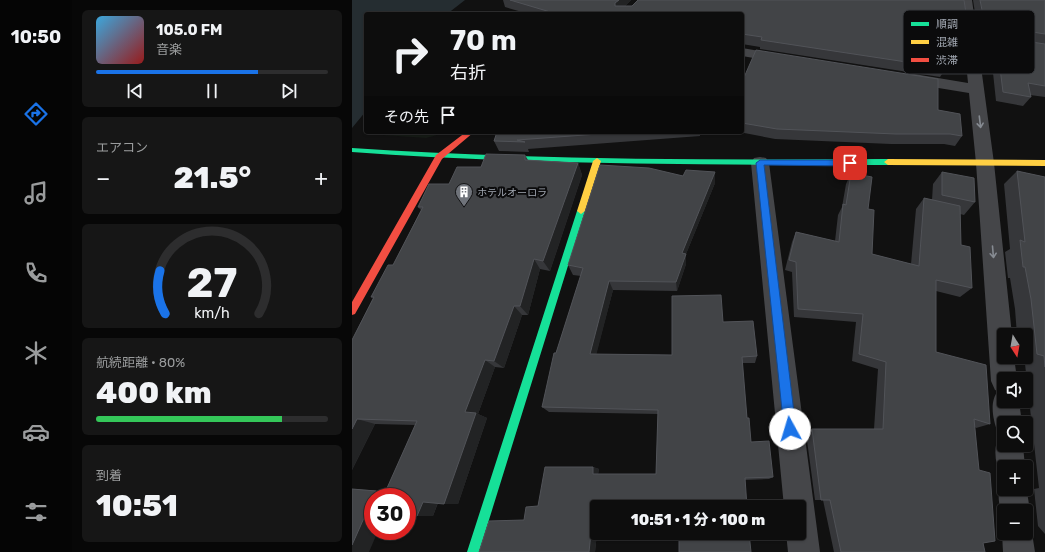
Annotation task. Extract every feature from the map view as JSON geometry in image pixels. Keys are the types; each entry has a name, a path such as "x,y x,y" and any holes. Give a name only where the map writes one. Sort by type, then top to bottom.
{"street":[{"path":"966,0 969,10"},
{"path":"744,52 797,61"},
{"path":"977,74 976,89 986,163 1003,372"},
{"path":"890,76 976,89"},
{"path":"352,311 439,157 468,134"},
{"path":"352,150 439,157 597,161 760,163 1045,163"},
{"path":"473,552 597,161"},
{"path":"760,163 798,500"},
{"path":"803,540 804,552"},
{"path":"1018,540 1019,552"}],"shaded area":[{"path":"352,0 465,0 450,12 364,12 364,113 352,128"},
{"path":"369,134 441,134 426,138"}],"building":[{"path":"510,0 619,0 615,3 615,6 632,6 638,0 964,0 966,10 903,10 903,61 761,40 762,37 744,34 744,12 550,12"},
{"path":"980,0 1045,0 1045,34 1035,32 1035,10 982,10"},
{"path":"1035,43 1045,44 1045,86 1028,83 1031,97 1003,92 1001,74 1035,74"},
{"path":"756,50 938,79 938,110 960,114 962,136 950,134 896,134 777,129 744,123 744,77"},
{"path":"496,134 598,134 517,140 525,142 494,141"},
{"path":"486,154 525,155 525,160 578,163 543,261 534,259 520,306 514,306 494,361 485,360 465,412 476,413 444,504 423,502 416,516 416,488 387,488 417,421 357,419 352,429 352,340 374,297 371,297 388,265 393,265 423,207 418,207 429,184 449,184 457,167 481,167"},
{"path":"600,165 649,168 683,176 686,170 715,172 682,253 686,254 676,282 609,281 590,354 672,355 672,296 721,295 723,322 753,321 757,356 742,357 747,418 749,418 751,442 769,441 773,477 745,478 747,500 590,500 589,552 479,552 489,521 524,520 526,507 538,506 545,467 593,467 593,474 656,474 658,410 542,407 554,353 556,353 583,268 568,265"},
{"path":"1017,171 1045,177 1045,367 1044,356 1037,354 1031,299 1025,267 1023,267 1020,240 1025,242"},
{"path":"942,172 974,178 975,202 942,195"},
{"path":"851,173 872,177 868,209 874,210 872,254 919,266 924,198 960,206 961,245 970,247 972,288 936,280 936,352 986,365 990,424 974,419 979,470 990,473 995,541 983,543 985,552 841,552 830,500 821,500 812,429 883,429 886,362 859,354 863,314 798,309 796,262 789,260 796,232 839,242 843,204 846,205"},
{"path":"352,489 364,490 364,518 352,545"},
{"path":"679,540 750,540 751,552 679,552"}],"traffic: fast":[{"path":"352,150 419,155 553,160 888,162"},
{"path":"473,552 581,211"}],"traffic: slow":[{"path":"581,211 597,161"},
{"path":"888,162 1045,163"}],"traffic: jam":[{"path":"352,311 439,157 468,134"}],"place":[{"name":"ホテルオーロラ","path":"464,207"}],"route":[{"path":"790,429 760,163 850,163"}]}
